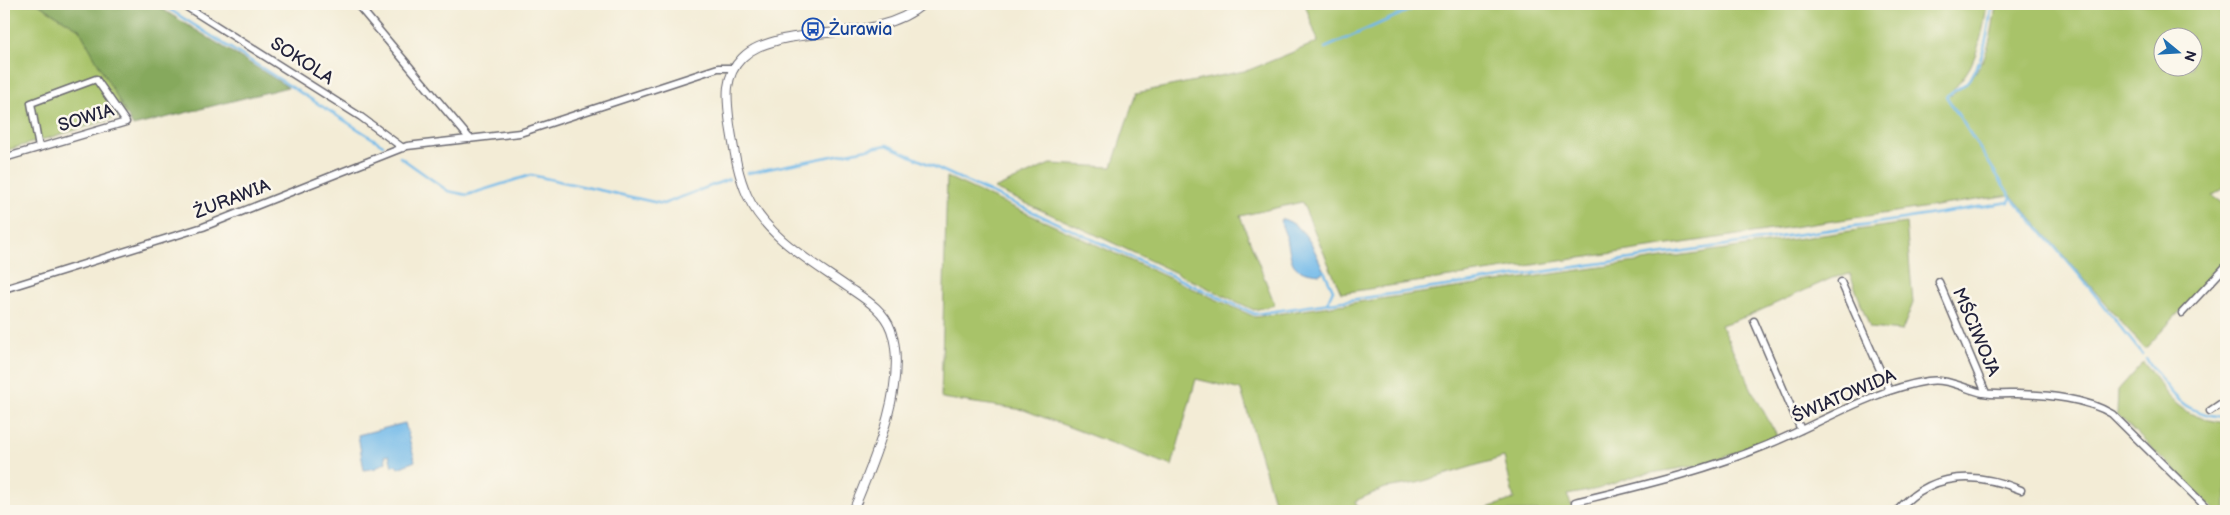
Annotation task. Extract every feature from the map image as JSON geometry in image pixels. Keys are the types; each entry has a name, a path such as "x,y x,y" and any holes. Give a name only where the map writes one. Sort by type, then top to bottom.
{"street":[{"name":"SOKOLA","path":"182,4 361,117 402,148"},
{"path":"357,4 470,139"},
{"path":"853,511 882,435 891,398 896,363 891,331 876,308 788,246 760,218 747,196 739,176 727,103 729,78 733,68 748,52 760,45 797,36 898,21 923,4"},
{"name":"ŻURAWIA","path":"4,289 203,227 402,148 520,133 718,68 733,68"},
{"name":"SOWIA","path":"4,158 39,148 74,137 126,122 96,79 31,103 39,148"},
{"path":"2182,313 2226,266"},
{"path":"1841,282 1889,390"},
{"name":"MŚCIWOJA","path":"1939,282 1986,393"},
{"path":"1754,321 1801,430"},
{"name":"ŚWIATOWIDA","path":"1575,502 1705,468 1801,430 1868,398 1889,390 1930,380 1950,383 1986,393 2043,395 2103,408 2112,414 2210,511"},
{"path":"2210,411 2226,400"},
{"path":"1897,511 1923,488 1942,480 2003,482 2021,490"}],"green space":[{"path":"4,4 38,4 79,29 127,115 4,151"},
{"path":"38,4 150,4 162,9 288,87 133,126 79,29"},
{"path":"1305,4 1987,4 1976,52 1968,71 1950,96 1972,77 1985,56 1992,32 1996,4 2226,4 2226,187 2212,196 2226,206 2226,258 2222,266 2145,349 2011,195 1341,293 1302,202 1240,216 1275,305 1254,310 994,189 1050,164 1112,167 1136,93 1249,70 1318,42"},
{"path":"947,177 1255,317 1906,223 1913,303 1902,331 1870,328 1850,274 1832,278 1748,316 1721,325 1753,392 1777,436 1708,464 1638,475 1598,489 1567,495 1574,511 1478,511 1514,499 1504,457 1417,483 1385,488 1355,501 1359,511 1277,511 1241,390 1196,379 1172,466 1024,410 941,398"},
{"path":"2143,362 2169,396 2185,411 2209,420 2226,423 2226,511 2216,511 2117,414 2118,390"}],"water":[{"path":"1283,219 1298,228 1309,240 1324,271 1320,274 1303,271 1294,265 1280,220"},
{"path":"405,423 415,461 398,468 396,465 392,466 389,455 385,456 386,462 376,468 364,470 358,435"}],"waterway":[{"path":"161,4 383,145"},
{"path":"1325,48 1423,4"},
{"path":"1992,4 1985,46 1978,66 1966,83 1946,96 2011,197 2080,276 2142,354"},
{"path":"748,173 887,145 1255,314 1903,219 2009,202 2011,197"},
{"path":"400,157 448,191 467,195 531,175 663,204 729,179"},
{"path":"1324,271 1333,290 1327,303"},
{"path":"2146,359 2171,391 2187,406 2210,415 2226,417"}],"place":[{"name":"Żurawia","path":"813,29"}]}
